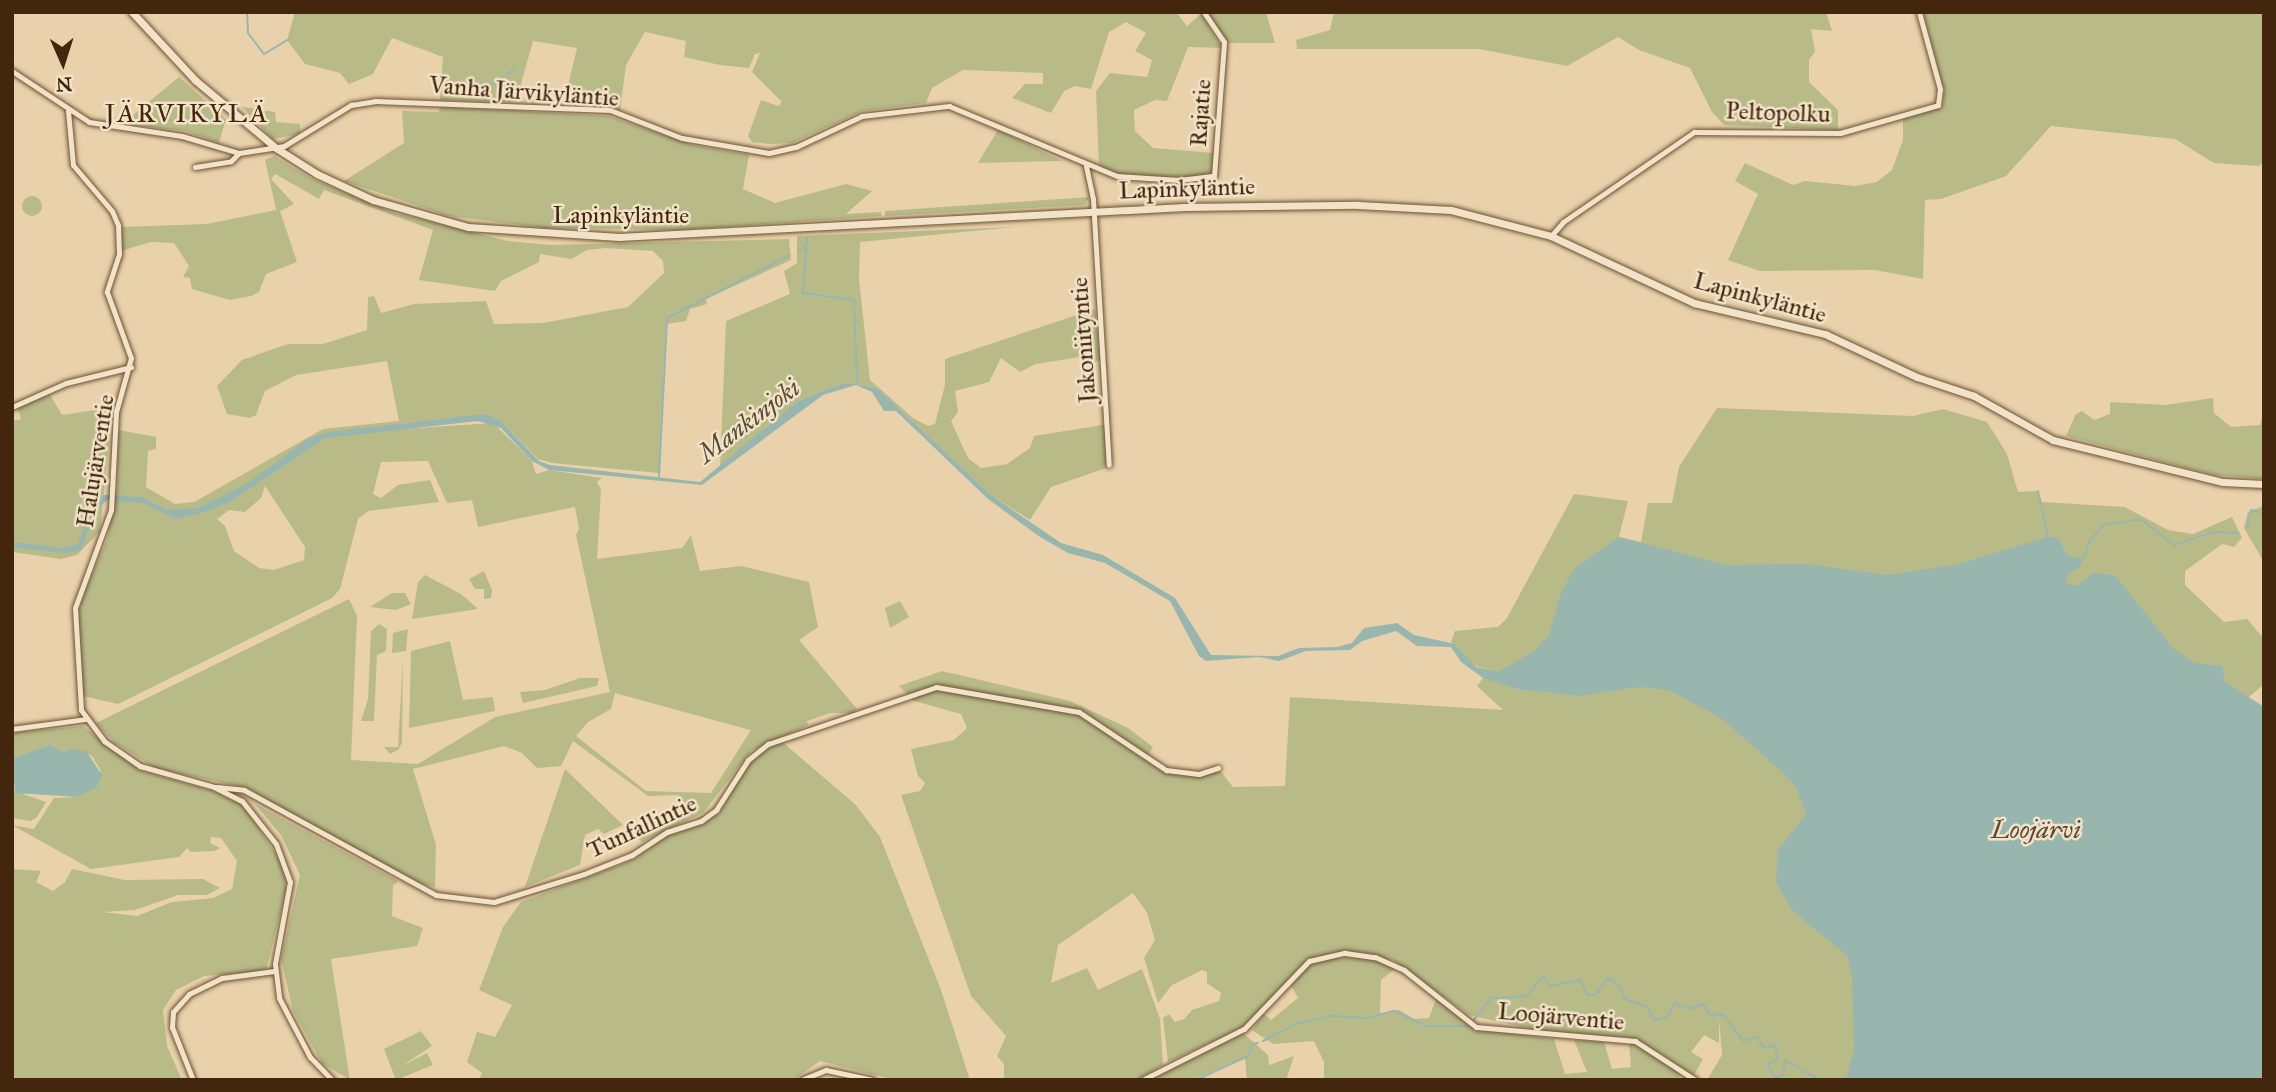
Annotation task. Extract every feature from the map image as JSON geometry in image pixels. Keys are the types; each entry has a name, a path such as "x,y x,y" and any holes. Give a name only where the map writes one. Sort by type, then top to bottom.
{"main road":[{"name":"Lapinkyläntie","path":"132,12 195,80 276,148 345,187 408,212 468,227 541,235 656,237 1094,212 1386,206 1471,214 1551,236 1695,303 1833,337 1917,377 1974,397 2053,440 2223,482 2264,484"}],"street":[{"name":"Rajatie","path":"1086,166 1135,180 1214,176 1224,42 1204,12"},
{"name":"Peltopolku","path":"1551,236 1563,222 1694,132 1840,134 1938,105 1940,89 1919,12"},
{"path":"12,71 68,111 105,126 182,136 239,153 276,148"},
{"name":"Vanha Järvikyläntie","path":"276,148 351,105 376,101 610,110 682,138 769,153 796,147 862,116 942,106 974,113 1086,166"},
{"name":"Halujärventie","path":"68,111 73,165 112,211 118,226 118,254 107,292 129,351 131,367 116,412 111,503 75,608 76,674 86,719"},
{"path":"195,167 222,164 239,153"},
{"path":"1086,166 1094,212"},
{"name":"Jakoniityntie","path":"1094,212 1110,465"},
{"path":"12,407 65,383 131,367"},
{"name":"Tunfallintie","path":"214,787 244,790 436,895 494,902 528,894 616,862 667,832 701,821 716,810 748,760 768,744 936,687 1079,712 1166,771 1199,774 1218,768"},
{"path":"12,729 86,719 104,740 140,766 214,787 242,801 286,860 289,891 275,971 279,998 300,1041 332,1080"},
{"name":"Loojärventie","path":"1142,1080 1244,1029 1309,961 1345,953 1375,957 1404,970 1476,1027 1635,1041 1695,1080"},
{"path":"193,1080 172,1027 173,1012 189,994 214,980 275,971"},
{"path":"801,1080 826,1070 873,1080"}],"green space":[{"path":"295,12 1176,12 1187,26 1201,14 1222,48 1188,47 1167,101 1155,100 1134,110 1135,131 1153,148 1214,153 1213,170 1207,175 1167,178 1117,174 1099,167 1096,91 1110,73 1147,77 1152,60 1135,51 1146,33 1126,22 1109,32 1091,89 1075,86 1064,91 1051,113 1012,98 1025,84 1043,84 1043,73 963,70 932,88 926,103 862,111 792,143 769,144 752,142 748,136 761,100 778,106 782,102 752,72 760,53 755,54 749,68 720,65 684,57 686,41 645,32 626,65 620,111 564,103 577,48 533,41 516,102 440,100 443,57 392,38 373,74 349,84 340,73 305,64 287,40"},
{"path":"1206,12 1266,12 1275,43 1227,43"},
{"path":"1334,12 1826,12 1832,31 1811,29 1815,52 1809,60 1809,82 1838,110 1838,130 1724,125 1712,112 1690,68 1639,50 1618,37 1567,66 1479,49 1297,49 1296,40 1330,30"},
{"path":"1923,12 2264,12 2264,162 2259,166 2214,163 2175,139 2051,126 2006,176 1941,199 1925,200 1923,279 1875,270 1760,271 1728,260 1758,194 1735,181 1745,163 1793,185 1805,181 1855,186 1877,182 1892,170 1903,140 1903,118 1943,105 1944,90"},
{"path":"179,77 226,119 219,143 186,131 122,124"},
{"path":"242,107 275,112 276,122 300,124 300,134 273,139"},
{"path":"440,107 609,116 693,145 749,155 743,189 775,203 846,184 872,191 846,214 881,212 881,216 677,230 547,228 449,216 344,181 404,143 402,111 439,112"},
{"path":"998,130 1062,161 978,163"},
{"path":"274,156 312,179 395,213 508,241 550,245 789,239 791,260 706,299 707,304 690,309 686,321 666,324 659,473 552,463 538,459 500,420 485,415 401,424 402,429 493,423 532,461 536,474 549,470 602,478 597,482 601,490 597,559 682,548 691,535 700,571 741,566 809,582 818,627 799,640 857,709 854,713 830,713 807,721 808,725 751,751 703,813 642,842 632,832 684,815 683,800 678,795 648,796 573,741 561,766 537,768 522,753 504,746 413,769 436,845 435,887 418,883 247,788 155,768 115,743 96,723 349,599 357,616 351,760 418,764 495,717 610,692 576,535 579,529 575,507 478,527 472,500 447,503 428,461 381,462 373,494 381,498 398,485 430,480 439,502 368,511 358,519 340,589 332,598 118,704 83,696 77,624 81,600 107,540 117,491 119,430 156,437 156,449 148,451 146,487 175,504 194,502 323,429 399,421 387,361 296,375 265,391 256,415 250,418 227,414 217,386 242,360 288,344 323,344 367,330 368,297 374,296 381,313 414,304 486,301 494,324 543,323 628,307 664,273 663,261 653,251 606,248 587,250 571,259 540,254 539,262 501,281 495,291 419,280 433,230 324,190 319,199 275,174 271,179 294,204 280,211 297,262 266,274 259,292 251,296 230,300 192,289 190,278 183,277 189,266 174,243 151,242 121,251 122,227 207,224 276,210 265,160","holes":["265,486 305,547 304,560 274,570 259,568 234,551 225,526 217,519 229,510 245,512 261,498","615,693 750,730 751,730 711,793 646,791 576,736 588,722 611,709"]},
{"path":"32,196 39,199 42,206 39,213 32,216 25,213 22,206 25,199"},
{"path":"1089,197 1085,205 885,216 885,211"},
{"path":"1015,227 860,242 859,279 870,380 913,418 928,426 935,424 945,385 945,359 1095,309 1100,361 1085,362 1080,357 1036,364 1020,372 1001,358 989,382 955,391 958,412 951,421 968,458 981,468 1007,464 1030,448 1034,436 1109,424 1112,466 1051,487 1030,520 991,495 877,388 846,382 798,401 720,468 726,321 790,294 784,271 797,263 797,236"},
{"path":"49,393 62,415 108,408 112,413 100,531 77,555 61,559 12,552 12,421 21,419 18,408"},
{"path":"2213,398 2214,413 2231,427 2260,425 2264,412 2264,479 2215,475 2066,436 2076,414 2082,411 2094,420 2110,414 2110,402 2165,405"},
{"path":"1717,408 1913,416 1943,409 1987,422 2007,454 2018,492 2038,491 2042,502 2125,507 2168,530 2193,534 2232,517 2242,538 2234,547 2222,544 2185,571 2185,585 2224,622 2247,619 2264,639 2264,684 2248,698 1666,683 1698,696 1819,784 1808,921 1848,939 1887,1080 1707,1080 1722,1055 1719,1019 1719,1043 1704,1035 1691,1052 1703,1059 1694,1075 1642,1042 1626,1037 1549,1033 1469,1015 1393,960 1345,950 1308,959 1243,1027 1168,1062 1163,1018 1169,1014 1175,1022 1184,1019 1192,1010 1219,1001 1221,993 1207,983 1207,972 1202,970 1172,985 1158,1003 1144,958 1155,940 1147,913 1133,893 1058,945 1051,983 1087,968 1098,990 1142,969 1160,1019 1163,1065 1137,1080 1004,1080 1004,1064 997,1056 1006,1036 971,996 901,795 920,791 925,783 918,776 911,749 954,740 967,728 961,714 914,701 899,686 942,671 1070,701 1128,728 1153,747 1146,759 1162,769 1199,774 1218,768 1233,787 1285,786 1290,697 1503,710 1477,686 1483,678 1498,681 1498,673 1473,665 1451,642 1455,631 1498,627 1507,618 1574,494 1628,501 1619,537 1641,542 1648,503 1672,503 1679,467"},
{"path":"2264,506 2264,562 2244,528 2248,512"},
{"path":"484,571 492,590 491,598 484,599 484,589 475,589 469,579"},
{"path":"425,575 461,594 478,609 412,619 418,582"},
{"path":"392,593 405,593 411,604 396,610 370,607"},
{"path":"900,601 909,617 890,628 885,608"},
{"path":"379,624 387,629 386,651 377,655 374,721 361,721 368,699 371,631"},
{"path":"408,629 406,651 392,653 393,633"},
{"path":"450,641 463,700 493,697 495,711 409,728 411,651"},
{"path":"403,658 402,743 398,750 390,754 384,747 398,747"},
{"path":"580,678 599,678 597,686 523,703 520,692 545,690"},
{"path":"83,726 141,771 213,791 244,806 285,868 286,889 266,971 204,976 176,990 163,1010 167,1046 182,1080 12,1080 12,869 41,871 36,882 53,891 65,882 72,869 125,880 203,879 220,888 207,895 178,895 135,910 103,912 137,916 172,902 213,898 232,889 237,861 221,838 211,837 210,843 220,848 214,851 191,852 187,848 179,857 91,869 12,825 34,829 54,798 78,797 101,771 92,756 73,748 64,753 49,745 12,758 12,733"},
{"path":"781,741 855,804 880,837 941,990 970,1080 894,1080 820,1061 793,1080 479,1080 482,1073 467,1062 477,1032 495,1037 512,1005 479,990 503,927 521,902 631,861 669,835 719,814 751,758"},
{"path":"565,769 623,825 604,834 598,829 585,835 580,865 525,887"},
{"path":"12,790 46,802 37,817 31,821 12,818"},
{"path":"255,804 398,881 393,886 392,916 423,928 417,946 331,959 350,1080 322,1063 293,1011 281,959 300,875 281,835"},
{"path":"1324,956 1373,959 1396,968 1381,980 1380,1013 1399,1010 1414,1019 1429,1018 1436,999 1473,1028 1554,1039 1565,1074 1587,1072 1574,1040 1604,1042 1612,1069 1631,1067 1629,1043 1639,1046 1680,1073 1679,1080 1324,1080 1324,1062 1314,1041 1273,1044 1252,1030 1264,1014 1271,1020 1298,998 1290,984 1305,966"},
{"path":"421,1031 432,1046 402,1066 427,1053 433,1065 396,1080 384,1049"},
{"path":"1243,1033 1268,1055 1269,1065 1294,1056 1286,1080 1247,1080 1245,1059 1191,1080 1151,1080"}],"water":[{"name":"Loojärvi","path":"846,382 877,388 991,495 1061,543 1103,555 1175,598 1211,655 1278,656 1299,648 1337,647 1352,643 1364,628 1397,623 1414,635 1455,644 1476,667 1498,672 1534,651 1549,635 1561,592 1575,568 1619,537 1726,565 1807,564 1887,575 1955,565 2048,537 2058,538 2067,555 2083,559 2079,568 2068,573 2066,583 2078,586 2092,573 2115,575 2173,648 2194,663 2223,666 2224,681 2264,707 2264,1080 1846,1080 1854,1049 1852,976 1847,956 1792,910 1776,882 1778,850 1806,814 1796,787 1721,718 1669,690 1638,687 1581,696 1517,689 1483,678 1461,662 1451,647 1417,646 1396,631 1362,641 1350,650 1306,651 1279,661 1259,657 1206,661 1199,656 1170,601 1105,563 1068,553 1040,537 988,499 896,411 884,411 872,392 856,385 823,395 702,485 549,470 532,461 501,428 478,421 326,438 231,501 205,512 176,519 142,503 107,500 96,510 81,550 66,553 12,547 12,542 63,548 78,544 93,504 103,495 142,497 168,510 198,508 246,484 309,438 329,432 485,414 500,420 539,461 550,465 700,482 798,401"},
{"path":"49,745 64,752 73,748 87,752 102,775 97,787 78,797 15,793 12,758"}],"waterway":[{"path":"247,12 248,33 264,54 287,40"},
{"path":"469,83 490,85 515,69"},
{"path":"807,238 803,293 854,300 857,382"},
{"path":"798,250 805,247"},
{"path":"659,477 667,318 790,255"},
{"path":"2038,491 2048,538"},
{"path":"2247,528 2251,510 2264,513"},
{"path":"2083,558 2090,541 2104,525 2134,520 2142,520 2174,545 2214,532 2238,533"},
{"path":"1474,1020 1491,998 1527,996 1543,975 1550,986 1580,980 1588,995 1595,995 1608,978 1620,986 1625,999 1648,1007 1654,1020 1667,1017 1675,1003 1688,1009 1703,1004 1709,1014 1724,1015 1743,1041 1757,1037 1763,1047 1776,1046 1777,1060 1767,1064 1775,1078 1783,1075 1785,1060 1820,1080"},
{"path":"1263,1041 1296,1024 1330,1016 1367,1018 1394,1011 1426,1026 1468,1026"},
{"path":"1196,1080 1248,1056 1253,1044 1258,1043"}],"district":[{"name":"JÄRVIKYLÄ","path":"187,114"}],"water label":[{"name":"Mankinjoki","path":"749,421"}]}
